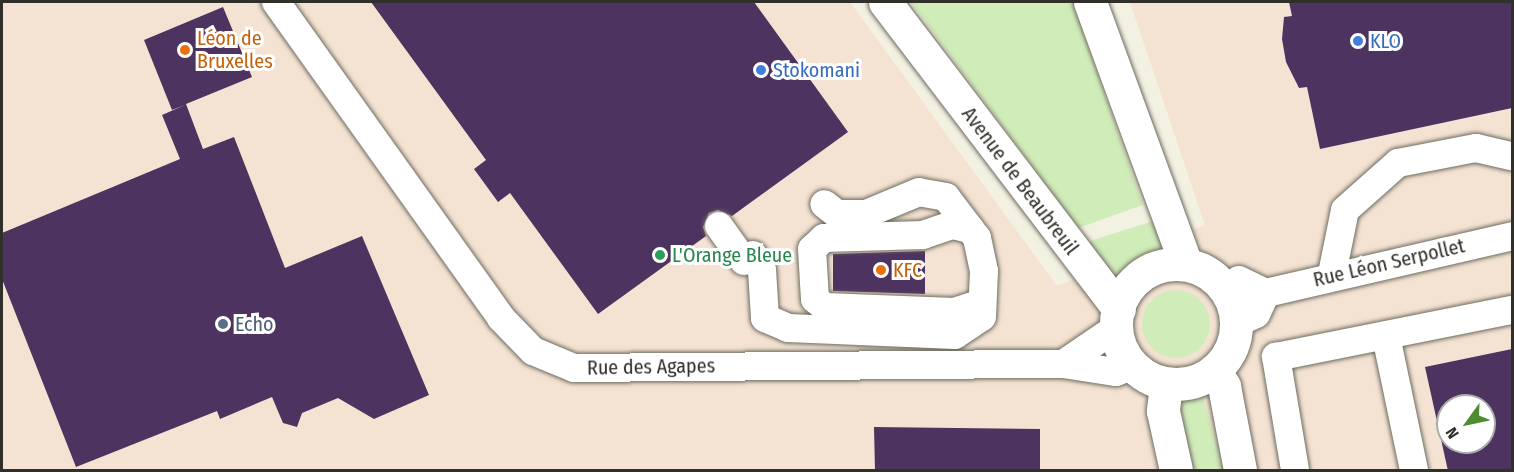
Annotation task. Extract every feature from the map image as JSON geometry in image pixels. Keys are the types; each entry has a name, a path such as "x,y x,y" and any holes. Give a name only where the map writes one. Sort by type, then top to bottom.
{"main road":[{"name":"Avenue de Beaubreuil","path":"885,2 1117,319"},
{"name":"Avenue de Beaubreuil","path":"891,2 922,51"},
{"path":"1090,2 1186,264"},
{"path":"1186,264 1216,278 1224,289 1237,323 1228,357 1215,372 1187,385 1166,385 1132,366 1117,319 1130,285 1147,272 1186,264"},
{"path":"1215,372 1224,386 1240,471"},
{"path":"1166,385 1164,411 1176,471"}],"street":[{"name":"Rue des Agapes","path":"276,2 501,318 533,351 574,368 1063,364 1116,372 1132,366"},
{"path":"1332,274 1345,210 1398,163 1476,148 1512,156"},
{"path":"719,226 762,270 765,318 788,328 955,335 982,317 984,271 970,229 946,197 919,192 866,214 837,213 824,204"},
{"path":"970,229 952,225 923,235 824,238 812,249 814,299 825,307 954,312 982,303"},
{"name":"Rue Léon Serpollet","path":"1266,293 1332,274 1512,236"},
{"path":"1224,289 1239,280 1266,293 1256,314 1237,323"},
{"path":"1295,471 1276,357 1512,310"},
{"path":"1063,364 1117,319"},
{"path":"1386,336 1414,471"}],"shaded area":[{"path":"2,2 850,2 1057,286 1205,225 1130,2 1512,2 1512,470 2,470"}],"green space":[{"path":"911,2 1073,2 1143,205 1078,228"},
{"path":"1153,221 1164,249 1143,255 1117,274 1087,242"},
{"path":"1169,290 1183,290 1195,295 1205,305 1210,324 1205,343 1195,353 1183,358 1169,358 1157,353 1147,343 1142,331 1142,317 1147,305 1157,295"},
{"path":"1203,398 1225,470 1188,470 1174,403"}],"building":[{"path":"371,2 754,2 848,132 732,216 718,210 709,213 703,227 706,236 598,314 510,193 498,202 474,169 486,160"},
{"path":"1289,2 1512,2 1512,108 1320,149 1307,87 1299,88 1286,62 1282,39 1284,17 1292,16"},
{"path":"223,7 252,77 186,104 203,149 234,137 285,268 362,236 429,395 374,419 338,398 302,413 297,427 283,423 272,397 220,419 217,411 76,467 2,279 2,233 180,159 162,115 185,105 172,110 144,40"},
{"name":"KFC","path":"925,251 925,294 833,291 833,254"},
{"path":"1512,349 1512,471 1448,471 1444,454 1496,454 1496,394 1436,394 1436,417 1425,367"},
{"path":"874,427 1040,429 1040,471 875,471"}],"place":[{"name":"KLO","path":"1358,41"},
{"name":"Léon de Bruxelles","path":"185,50"},
{"name":"Stokomani","path":"761,70"},
{"name":"L'Orange Bleue","path":"660,255"},
{"name":"KFC","path":"881,270"},
{"name":"Echo","path":"223,324"}]}
